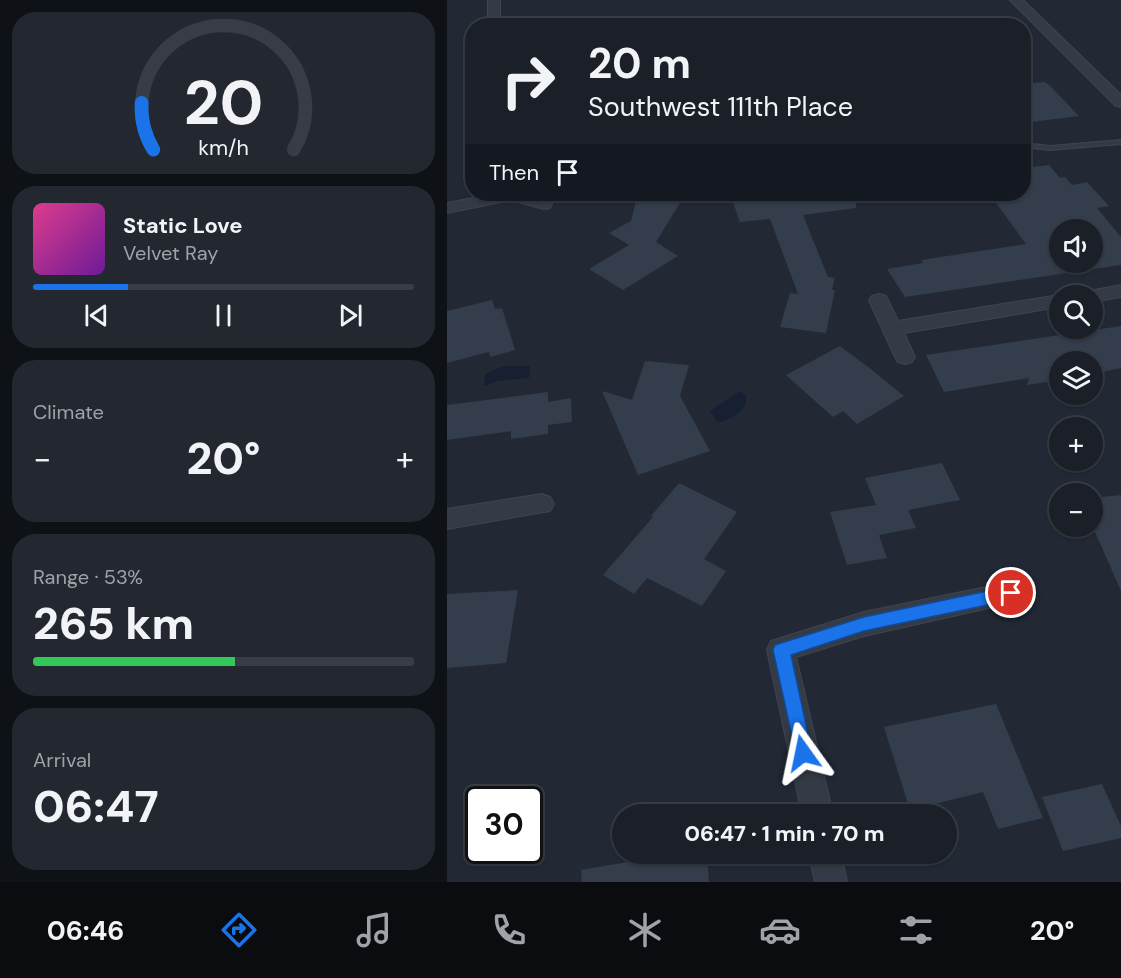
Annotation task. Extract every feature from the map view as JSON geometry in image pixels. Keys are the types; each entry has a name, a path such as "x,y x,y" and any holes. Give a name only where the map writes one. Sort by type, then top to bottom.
{"street":[{"path":"494,0 494,18"},
{"path":"1016,0 1121,103"},
{"path":"447,208 481,201"},
{"path":"533,201 544,204"},
{"path":"1103,294 1121,291"},
{"path":"879,300 905,357"},
{"path":"892,328 1049,303"},
{"path":"447,519 542,504"},
{"path":"815,804 781,650 864,624 1011,593"},
{"path":"827,864 831,882"}],"lane":[{"path":"1031,146 1050,148 1121,142"}],"water":[{"path":"504,366 530,366 529,378 498,381 484,386 485,374"},
{"path":"739,391 746,395 744,406 738,414 718,423 710,411"}],"building":[{"path":"1045,82 1079,116 1031,122 1031,83"},
{"path":"1049,165 1060,178 1065,177 1072,185 1087,182 1109,206 1097,208 1121,237 1121,265 1103,268 1103,219 1049,219 1049,273 1067,273 905,297 887,269 923,263 921,260 1026,244 995,201 1031,201 1031,167"},
{"path":"636,201 681,201 656,242 678,256 623,290 589,269 629,245 609,233 631,221"},
{"path":"732,201 856,201 856,208 803,215 828,277 835,278 832,290 835,290 826,333 780,327 790,293 798,294 770,219 740,222"},
{"path":"492,300 495,309 502,308 515,350 490,357 489,352 447,363 447,311"},
{"path":"1121,326 1121,368 1103,372 1103,351 1049,351 1049,382 1027,385 1029,378 944,392 926,355 1049,337 1049,339 1103,339 1103,329"},
{"path":"840,346 904,396 857,424 843,411 833,417 786,375"},
{"path":"645,361 689,365 680,396 710,451 638,475 602,391 632,400"},
{"path":"548,392 548,402 571,398 572,422 548,425 548,434 511,439 511,431 447,440 447,405"},
{"path":"942,463 960,500 908,510 916,528 879,535 887,558 847,565 830,512 876,505 865,478"},
{"path":"679,483 737,512 704,559 726,571 702,606 647,578 634,594 603,575"},
{"path":"1121,495 1121,591 1097,537 1103,537 1103,497"},
{"path":"518,590 506,663 447,668 447,594"},
{"path":"996,704 1043,818 998,829 983,792 934,804 908,804 884,727"},
{"path":"1102,784 1121,826 1121,838 1063,851 1042,797"},
{"path":"616,864 708,864 709,882 582,882 581,870"}],"route":[{"path":"803,753 781,650 864,624 1011,593"}]}
